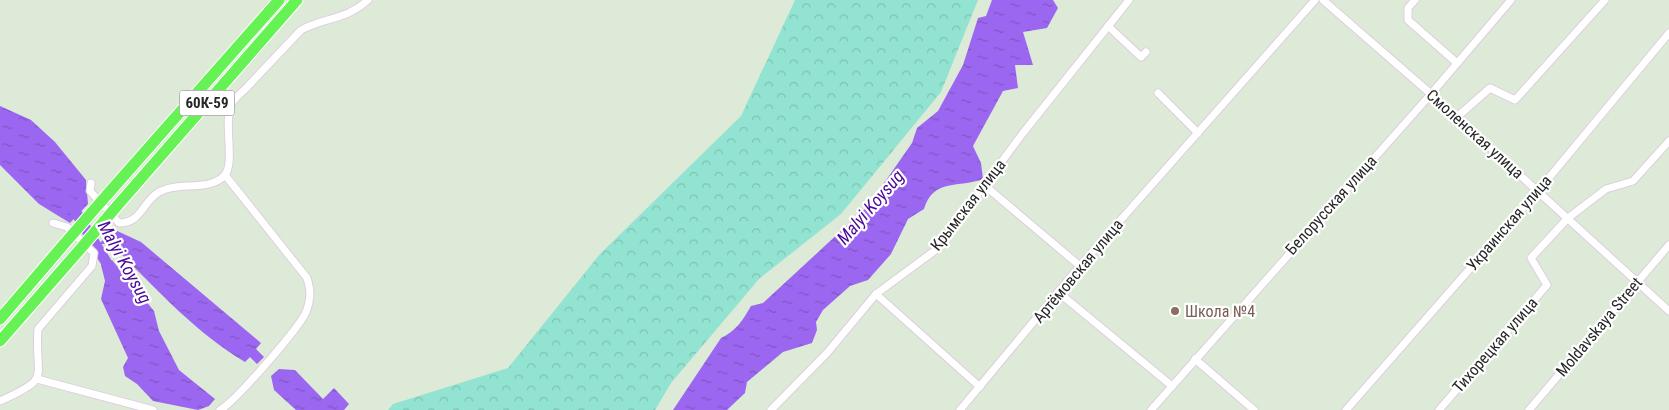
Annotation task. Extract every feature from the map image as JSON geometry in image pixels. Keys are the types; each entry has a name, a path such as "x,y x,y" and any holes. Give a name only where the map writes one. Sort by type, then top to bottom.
{"main road":[{"name":"60К-59","path":"0,318 279,0"},
{"name":"60К-59","path":"0,341 297,0"}],"street":[{"path":"91,183 90,191 119,223 126,223 135,220 158,192 172,188 212,183 225,175 229,165 227,122 231,104 301,30 314,23 345,16 358,9 368,0"},
{"name":"Крымская улица","path":"771,410 827,353 876,294 937,250 984,185 1129,0"},
{"name":"Артёмовская улица","path":"960,410 1080,266 1315,0"},
{"name":"Смоленская улица","path":"1324,0 1457,117 1669,312"},
{"path":"1415,0 1408,8 1408,20 1457,63"},
{"name":"Белорусская улица","path":"1151,410 1431,94 1511,0"},
{"path":"1457,117 1490,88 1515,100 1605,0"},
{"path":"1108,26 1141,56 1146,52"},
{"name":"Украинская улица","path":"1346,410 1538,191 1669,33"},
{"path":"1158,94 1198,133"},
{"name":"Тихорецкая улица","path":"1439,410 1547,286 1531,258 1568,218 1606,189 1633,181 1669,141"},
{"path":"220,410 234,399 301,323 311,292 307,278 225,175"},
{"path":"984,185 1080,266"},
{"path":"0,401 28,388 37,380 39,375 38,329 92,266 94,253 67,228 53,223"},
{"name":"Moldavskaya Street","path":"1528,410 1669,245"},
{"path":"1058,292 1172,386"},
{"path":"876,294 980,386"},
{"path":"1195,359 1254,410"},
{"path":"37,380 153,410"}],"green space":[{"path":"795,0 978,0 941,92 841,214 759,279 671,383 655,410 388,410 393,404 508,368 600,254 741,116"}],"water":[{"path":"992,0 1053,0 1058,8 1047,28 1023,32 1033,65 1015,65 1018,88 1003,91 973,146 981,163 983,179 948,186 934,192 928,199 924,209 908,219 891,254 868,280 850,286 823,310 816,322 817,330 812,343 783,352 747,382 745,393 727,410 673,410 721,338 739,325 751,306 763,303 868,206 912,143 917,128 938,111 963,65 978,18 986,16"},
{"path":"0,106 31,120 55,142 86,180 88,204 70,223 39,204 0,165"},
{"path":"113,229 141,242 261,343 256,349 264,357 257,364 250,357 245,362 226,350 191,322 111,244 99,244"},
{"path":"112,260 154,311 159,331 179,370 215,399 209,406 198,410 153,401 137,384 125,376 123,367 128,358 101,299 105,281 101,265"},
{"path":"279,369 295,370 323,399 334,388 349,404 344,410 296,410 274,390 271,376"}],"waterway":[{"name":"Malyi Koysug","path":"69,201 114,275"}],"place":[{"name":"Школа №4","path":"1175,311"}]}
